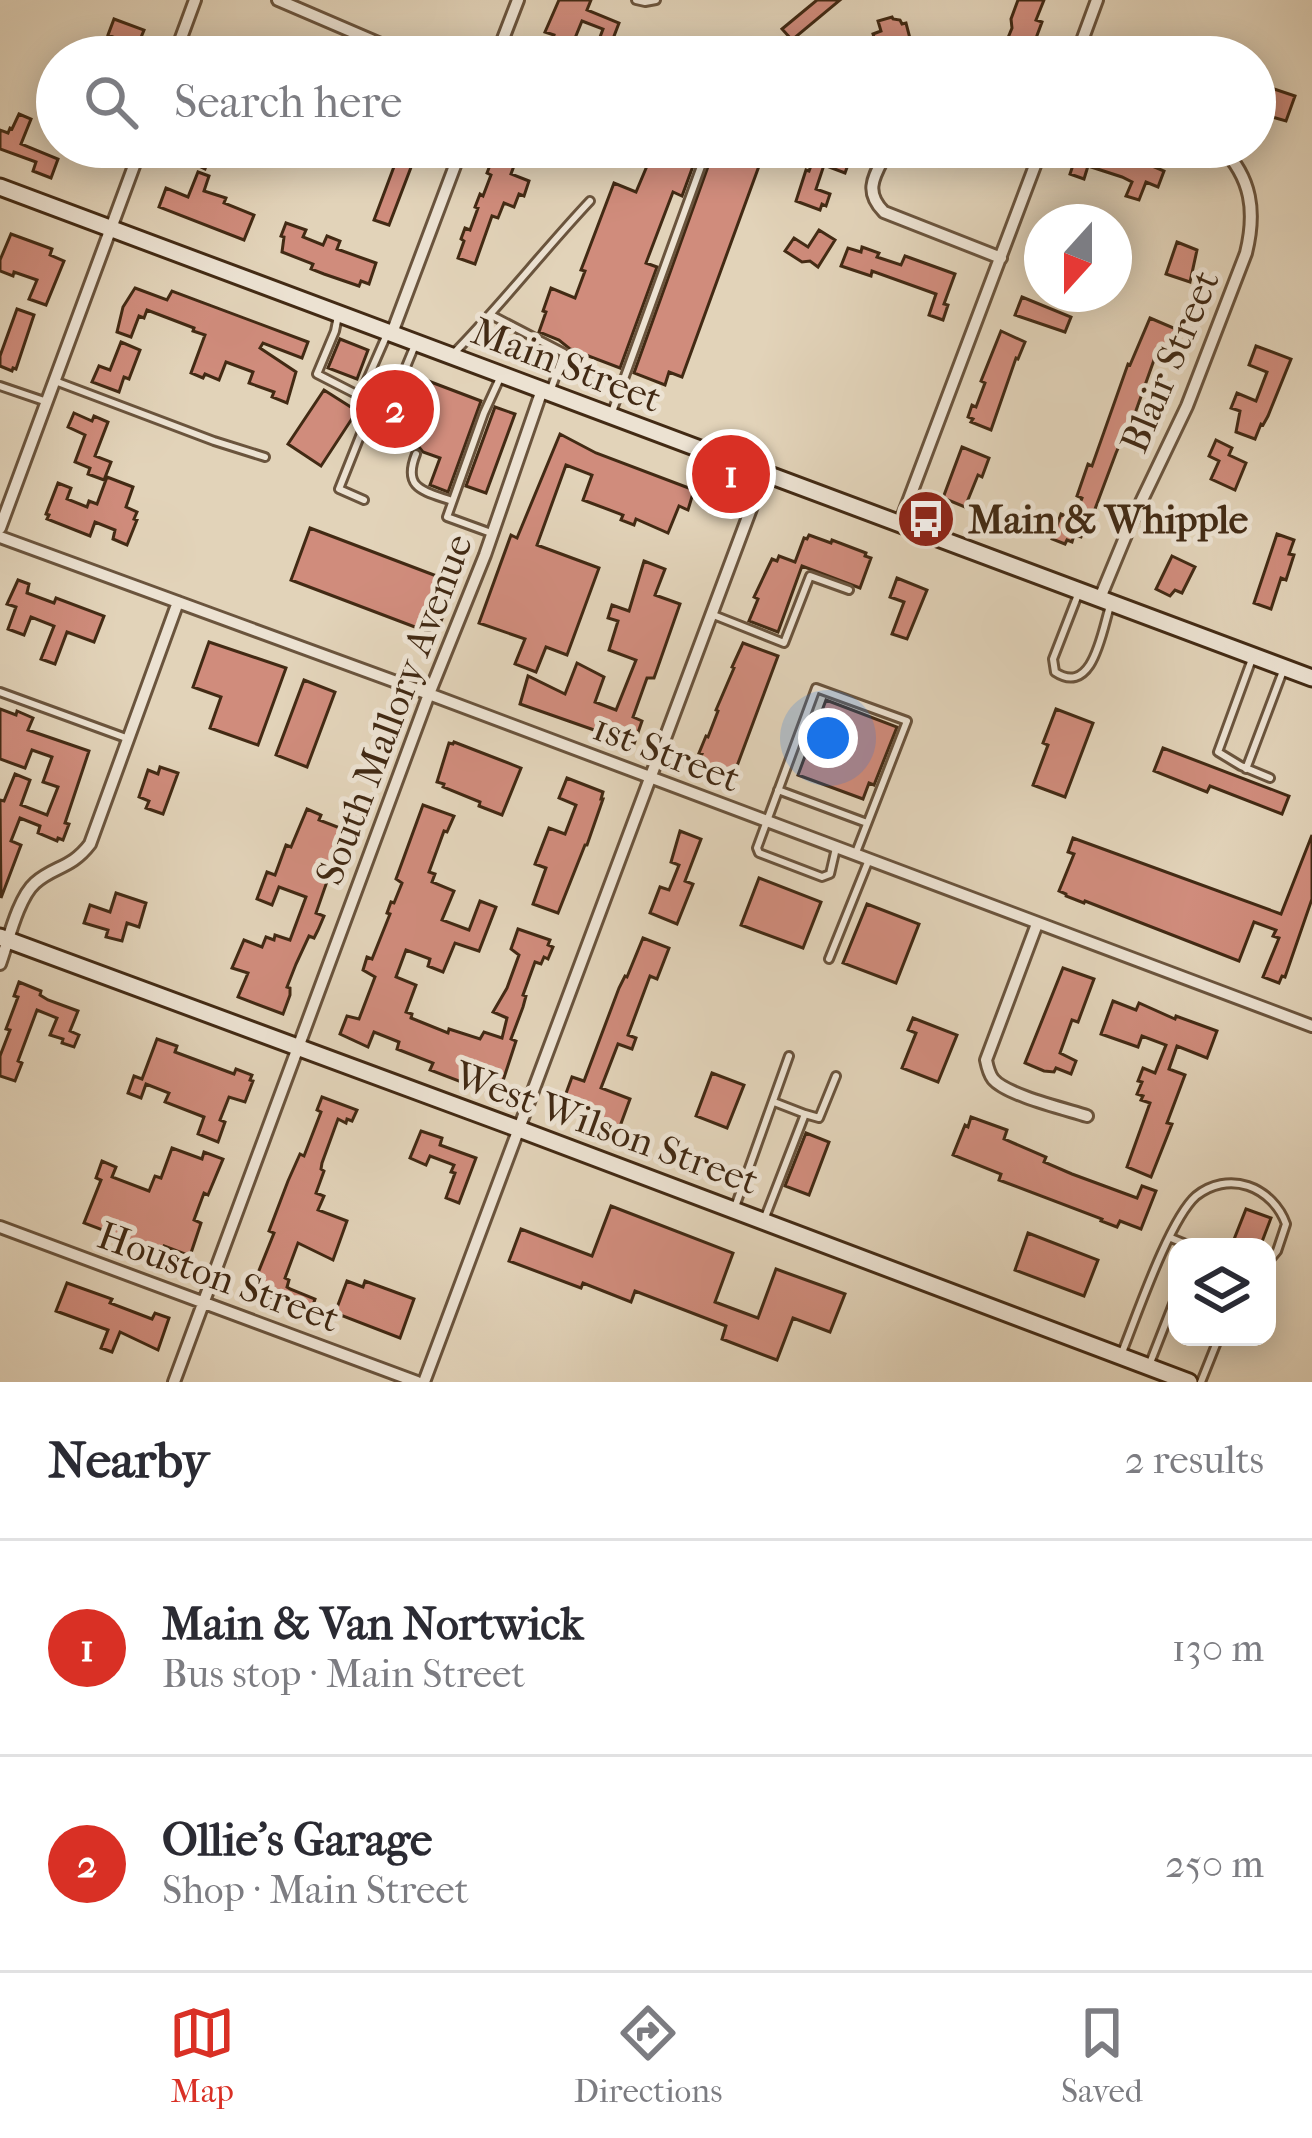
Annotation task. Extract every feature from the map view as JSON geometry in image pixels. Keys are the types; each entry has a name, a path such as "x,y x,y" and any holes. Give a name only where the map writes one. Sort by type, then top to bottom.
{"main road":[{"name":"Main Street","path":"0,187 1312,678"},
{"name":"West Wilson Street","path":"4,938 1189,1382"}],"street":[{"path":"182,36 195,0"},
{"path":"278,0 362,36"},
{"path":"504,36 518,0"},
{"path":"1084,36 1097,0"},
{"path":"0,532 133,168"},
{"path":"390,332 454,168"},
{"path":"880,168 871,187 874,202 884,212 1001,258"},
{"path":"900,523 1034,168"},
{"name":"Blair Street","path":"1106,600 1131,523 1187,406 1246,253 1252,230 1249,188 1239,168"},
{"name":"South Mallory Avenue","path":"174,1382 546,391"},
{"path":"420,1382 764,474"},
{"name":"1st Street","path":"0,532 1312,1025"},
{"path":"0,964 4,938 34,883 79,858 90,844 178,602"},
{"path":"1037,924 986,1060 991,1077 999,1084 1087,1116"},
{"name":"Houston Street","path":"0,1227 420,1382"}],"lane":[{"path":"636,0 656,0"},
{"path":"611,416 700,168"},
{"path":"452,356 590,201"},
{"path":"338,313 317,374 359,396 390,332"},
{"path":"491,315 564,353 546,391"},
{"path":"364,500 340,489 384,376 403,374 416,342"},
{"path":"492,533 447,518 502,375"},
{"path":"55,381 265,457"},
{"path":"0,386 47,402"},
{"path":"416,454 410,470 414,482 421,490 452,501"},
{"path":"711,614 784,643 810,576 849,590"},
{"path":"1079,590 1053,659 1055,672 1065,678 1073,679 1089,669 1106,600"},
{"path":"1253,656 1218,752 1270,778"},
{"path":"1246,769 1284,667"},
{"path":"836,848 830,874 822,877 759,853 757,848 816,688 907,722 855,855"},
{"path":"0,692 127,739"},
{"path":"778,790 867,823"},
{"path":"830,958 868,860"},
{"path":"734,1210 790,1056"},
{"path":"775,1102 819,1118 836,1076"},
{"path":"763,1221 805,1114"},
{"path":"1171,1238 1197,1196 1226,1183 1238,1183 1262,1193 1285,1219 1276,1253"},
{"path":"1121,1356 1168,1245"},
{"path":"1149,1367 1168,1317"},
{"path":"1201,1382 1215,1346"}],"building":[{"path":"559,0 591,0 587,10 619,23 614,36 600,36 603,29 582,21 576,36 545,32"},
{"path":"817,0 840,0 797,36 788,36 782,29"},
{"path":"1018,0 1044,0 1036,20 1042,22 1037,36 1009,36"},
{"path":"114,19 144,30 142,36 108,35"},
{"path":"900,20 906,23 909,36 874,36 881,31 878,21"},
{"path":"1276,90 1295,96 1286,121 1276,118"},
{"path":"19,114 31,119 21,144 36,150 36,162 0,149 0,130 8,133"},
{"path":"36,162 36,168 55,168 51,178 33,171"},
{"path":"394,168 411,168 389,225 374,220"},
{"path":"489,168 513,168 511,174 529,181 514,207 504,203 498,218 492,216 475,264 458,258 465,228 470,230 491,175"},
{"path":"646,168 692,168 682,196 673,192 646,263 657,267 620,368 539,332 551,288 575,298 614,183 636,192"},
{"path":"707,168 758,168 682,377 669,372 665,385 634,373"},
{"path":"823,168 816,189 830,194 820,210 796,201 809,171"},
{"path":"1072,168 1087,168 1084,179 1070,174"},
{"path":"1094,168 1164,171 1158,187 1146,182 1139,200 1126,196 1132,182"},
{"path":"198,172 209,176 204,191 254,215 244,240 159,207 166,188 188,197"},
{"path":"286,223 306,230 303,237 323,245 327,236 340,241 337,249 376,263 369,284 361,281 359,286 324,274 311,269 313,264 282,252"},
{"path":"819,230 835,240 818,267 785,251 794,238 808,247"},
{"path":"11,234 52,249 50,255 64,261 46,305 29,299 37,280 0,271"},
{"path":"1177,242 1197,250 1190,282 1166,274"},
{"path":"862,247 901,265 905,256 955,274 943,320 929,315 936,294 872,271 871,276 841,266 848,248 861,252"},
{"path":"135,288 167,300 172,291 308,342 302,358 263,343 260,348 296,372 287,403 272,397 274,392 249,383 253,372 226,362 219,380 191,373 205,335 194,328 147,310 144,318 139,316 131,337 117,332 123,307"},
{"path":"1022,297 1024,312 1059,312 1071,317 1065,332 1015,315"},
{"path":"17,309 34,315 12,371 0,366 0,356"},
{"path":"1150,318 1176,329 1168,349 1159,346 1086,533 1074,535 1065,544 1052,539 1061,514 1074,519 1088,464 1092,466 1128,364"},
{"path":"1001,331 1025,342 991,430 968,417 972,405 976,407"},
{"path":"340,339 368,350 357,379 328,368"},
{"path":"121,342 140,350 119,392 92,382 99,366 110,370"},
{"path":"1256,346 1291,359 1255,439 1236,432 1240,411 1231,408 1237,393 1256,401 1267,372 1249,365"},
{"path":"423,379 481,401 448,492 430,485 440,458 400,444 404,433 374,422 388,385 417,395"},
{"path":"324,390 357,411 321,466 288,444"},
{"path":"495,407 515,414 486,493 466,486"},
{"path":"74,413 108,422 95,456 111,462 104,480 75,462 85,435 68,427"},
{"path":"560,434 596,453 694,490 688,510 679,506 668,533 636,519 634,525 621,520 623,515 583,500 592,475 566,465 537,545 599,568 567,655 546,647 536,672 515,664 525,639 479,623 511,535 517,538"},
{"path":"1216,440 1232,448 1229,455 1246,463 1235,490 1211,479 1219,461 1209,456"},
{"path":"962,447 989,458 965,507 943,498"},
{"path":"107,477 133,487 126,507 137,512 137,520 127,545 113,539 115,530 95,522 90,536 47,519 58,483 71,488 67,499 87,507 89,501 97,504"},
{"path":"310,528 455,583 436,635 291,580"},
{"path":"1277,534 1294,540 1289,554 1294,555 1271,609 1254,603"},
{"path":"809,535 871,558 860,588 802,566 778,632 749,621 758,599 754,597 772,559 777,561 779,556 795,562"},
{"path":"1172,556 1195,567 1182,593 1175,590 1170,596 1156,589"},
{"path":"644,561 665,569 655,595 680,604 654,678 647,678 633,717 642,721 634,744 520,704 528,676 565,694 577,663 604,677 595,702 616,710 636,660 609,650 618,621 608,618 612,605 629,611"},
{"path":"897,578 927,590 907,639 892,634 904,602 890,597"},
{"path":"18,580 29,584 27,593 104,616 94,642 67,632 55,664 41,659 54,626 31,617 24,635 8,629 16,607 7,604"},
{"path":"209,642 286,668 258,745 210,728 221,697 193,687"},
{"path":"743,643 778,656 734,774 699,761 699,753"},
{"path":"304,680 335,692 307,767 276,755"},
{"path":"826,700 897,727 874,785 869,783 863,799 798,775"},
{"path":"0,709 33,718 28,730 89,751 63,840 38,833 40,826 20,818 11,841 21,845 1,898 0,800 4,801 15,774 30,780 21,805 47,815 58,787 43,782 52,757 32,750 25,768 0,759"},
{"path":"1056,709 1093,723 1065,797 1033,785"},
{"path":"449,743 521,768 502,815 437,782"},
{"path":"1163,748 1289,796 1282,814 1210,786 1207,792 1154,771"},
{"path":"160,767 178,773 163,814 146,808 149,801 139,797 148,770 158,774"},
{"path":"567,778 603,792 603,799 558,913 533,904 546,868 535,864 549,828 565,834 576,805 559,798"},
{"path":"423,805 454,816 429,872 435,874 432,882 454,891 442,920 469,930 480,901 496,907 479,951 455,943 443,972 428,966 430,959 406,950 396,977 416,985 406,1012 411,1018 448,1033 449,1029 480,1039 484,1032 502,1038 507,1018 493,1012 519,955 511,949 518,929 550,940 548,945 553,947 548,959 535,962 498,1096 430,1070 433,1063 397,1049 399,1042 374,1032 368,1047 340,1034 347,1016 359,1019 375,977 363,970 367,957 372,959 402,883 396,879"},
{"path":"307,809 321,815 319,820 345,830 316,913 324,916 296,964 283,1014 238,997 248,973 232,968 244,940 262,947 266,937 290,940 306,897 279,887 272,905 257,899 267,872 275,875 286,845 291,847"},
{"path":"680,831 701,839 685,881 693,884 677,924 650,913 660,887 669,890 679,865 671,862"},
{"path":"1312,835 1312,899 1279,983 1263,977 1279,938 1273,936 1276,930 1254,922 1239,961 1059,891 1074,854 1068,852 1073,838 1281,914"},
{"path":"759,878 821,902 803,948 741,925"},
{"path":"116,893 146,903 139,927 127,923 122,941 106,937 108,930 84,923 90,905 110,912"},
{"path":"867,904 919,924 896,983 843,963"},
{"path":"643,938 669,948 657,979 650,976 628,1035 636,1038 632,1049 618,1044 601,1088 630,1099 619,1129 561,1107 572,1077 584,1081"},
{"path":"1063,968 1094,979 1060,1053 1076,1061 1071,1074 1025,1063"},
{"path":"19,982 78,1011 70,1031 79,1035 74,1047 62,1043 63,1039 50,1035 57,1018 37,1010 15,1081 0,1076 0,1056"},
{"path":"1113,1001 1136,1010 1139,1003 1217,1031 1207,1058 1177,1046 1169,1069 1185,1075 1151,1177 1127,1167 1150,1103 1137,1094 1142,1082 1138,1081 1143,1068 1155,1073 1166,1045 1142,1036 1138,1047 1101,1034"},
{"path":"913,1018 957,1035 938,1082 902,1068 916,1033 908,1030"},
{"path":"157,1039 177,1046 175,1052 234,1074 236,1069 252,1075 245,1102 229,1097 218,1142 198,1134 204,1117 165,1102 169,1093 146,1084 141,1098 128,1093 134,1076 142,1079"},
{"path":"712,1073 744,1085 727,1128 696,1116"},
{"path":"322,1097 357,1110 352,1121 338,1119 316,1193 324,1196 318,1210 347,1221 333,1260 298,1243 285,1278 287,1287 315,1299 311,1311 248,1289 274,1233 269,1231 288,1181 300,1154 304,1156 321,1112 317,1110"},
{"path":"971,1117 1007,1130 1004,1139 1072,1174 1137,1198 1142,1186 1156,1191 1141,1229 1120,1221 1117,1227 1101,1221 999,1180 1001,1174 953,1155"},
{"path":"421,1131 442,1138 440,1145 476,1158 459,1203 446,1198 454,1165 430,1156 426,1165 410,1158"},
{"path":"806,1133 829,1142 809,1195 785,1186"},
{"path":"172,1148 202,1159 204,1152 223,1159 194,1220 201,1223 190,1256 164,1246 161,1252 84,1223 101,1180 96,1178 102,1161 116,1167 112,1177 149,1191 155,1176 161,1178"},
{"path":"611,1206 733,1253 715,1302 758,1318 776,1269 845,1294 830,1332 793,1318 777,1360 722,1339 726,1326 635,1291 631,1302 509,1261 521,1229 592,1256"},
{"path":"1246,1209 1271,1218 1263,1238 1235,1238"},
{"path":"1028,1233 1098,1260 1084,1296 1015,1270"},
{"path":"347,1281 363,1287 365,1281 414,1299 400,1338 335,1313"},
{"path":"67,1283 152,1319 155,1313 169,1318 158,1350 120,1332 112,1352 101,1348 108,1330 56,1311"}],"place":[{"name":"Ollie's Garage","path":"395,409"},
{"name":"Main & Van Nortwick","path":"731,474"},
{"name":"Main & Whipple","path":"926,519"}]}
